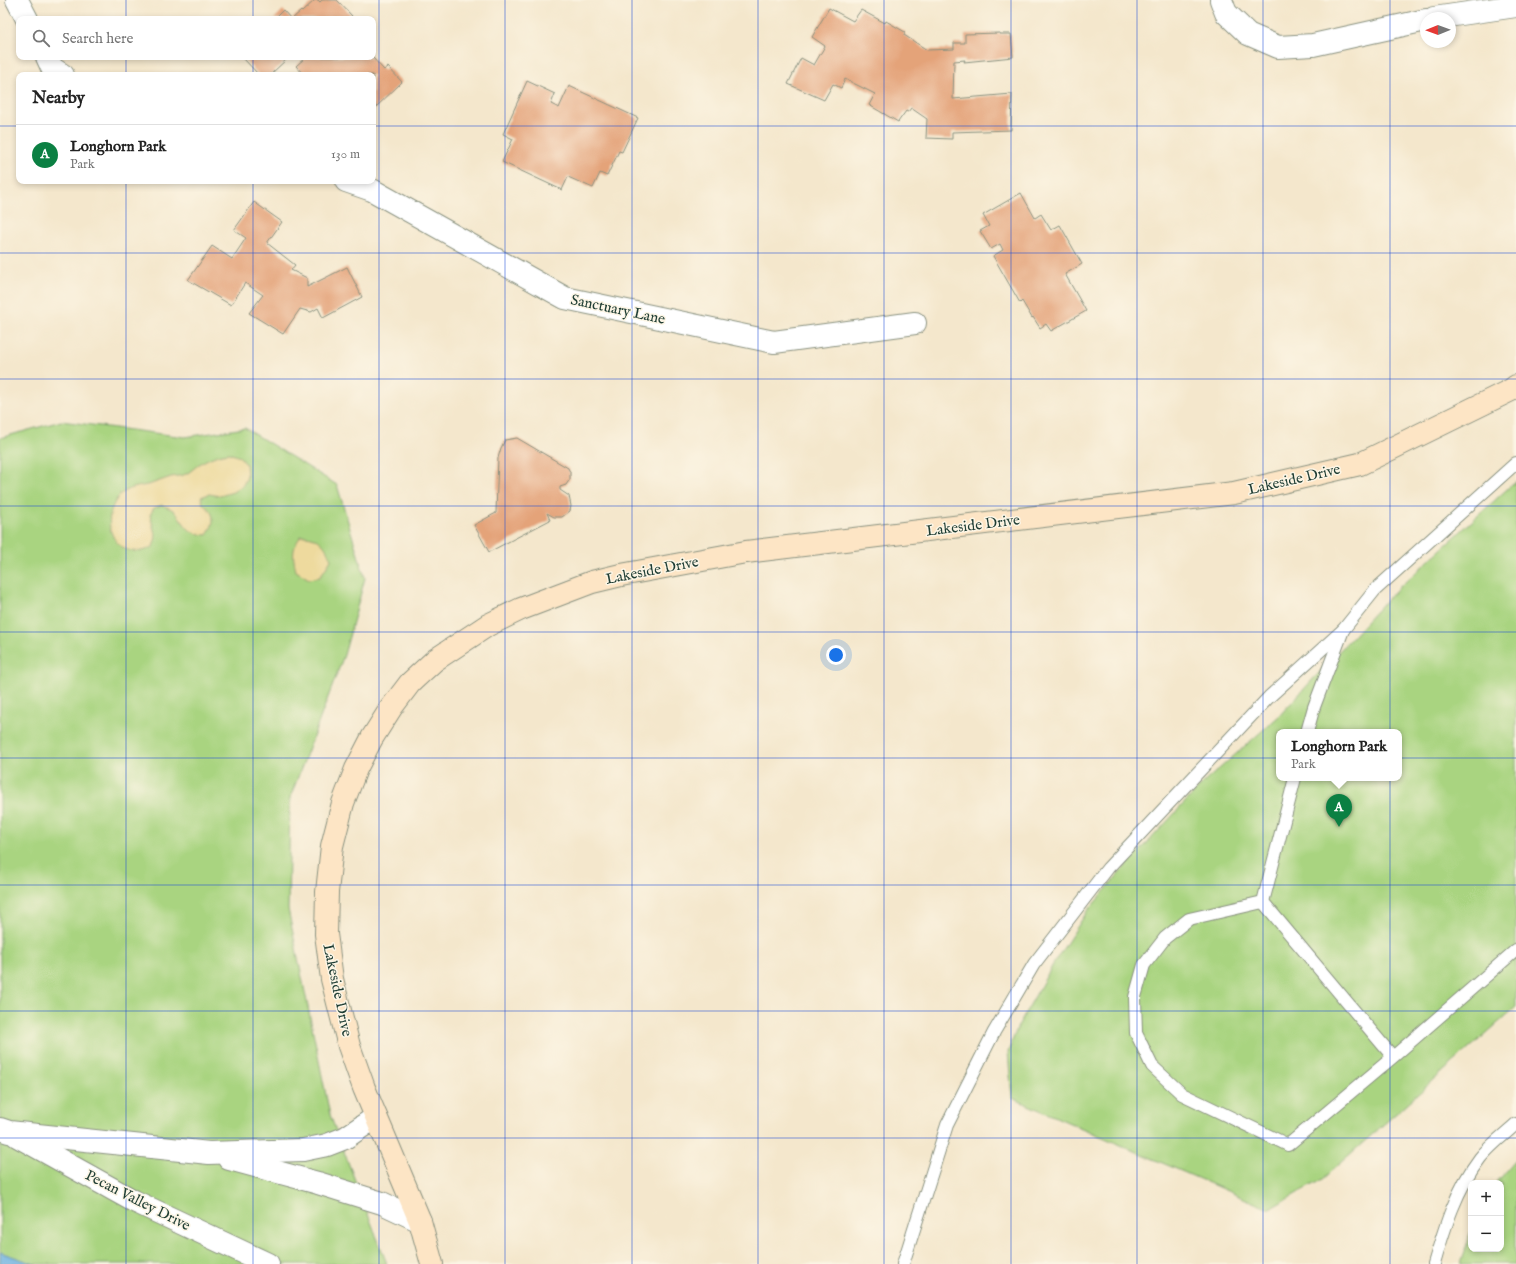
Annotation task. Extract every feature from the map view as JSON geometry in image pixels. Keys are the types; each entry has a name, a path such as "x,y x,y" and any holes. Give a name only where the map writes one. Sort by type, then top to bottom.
{"street":[{"path":"17,0 25,16"},
{"path":"1221,0 1226,14 1248,34 1278,47 1313,45 1420,21"},
{"path":"1456,15 1516,6"},
{"path":"48,60 52,68 58,72"},
{"name":"Sanctuary Lane","path":"355,184 372,190 565,298 774,342 915,323"},
{"name":"Lakeside Drive","path":"432,1264 420,1221 376,1117 350,1046 332,979 326,934 327,892 332,846 343,803 356,769 372,738 391,708 410,683 435,660 488,625 521,609 592,582 621,575 746,552 1234,493 1360,464 1511,390 1516,386"},
{"name":"Pecan Valley Drive","path":"5,1131 209,1153 304,1150 327,1145 345,1138 376,1117"},
{"name":"Pecan Valley Drive","path":"5,1131 134,1200 268,1264"},
{"name":"Pecan Valley Drive","path":"209,1153 351,1193 382,1203 420,1221"}],"lane":[{"path":"903,1264 947,1125 994,1032 1034,964 1108,868 1269,696 1343,630 1375,590 1516,463"},
{"path":"1308,729 1314,707 1343,630"},
{"path":"1263,902 1294,781"},
{"path":"1263,902 1189,919 1165,938 1144,965 1135,997 1136,1033 1152,1066 1182,1094 1288,1145 1393,1057 1516,950"},
{"path":"1263,902 1393,1057"},
{"path":"1434,1264 1455,1199 1468,1176 1481,1156 1516,1124"}],"green space":[{"path":"61,421 185,437 245,428 337,485 365,578 344,655 290,798 288,909 330,1115 387,1264 0,1264 0,438"},
{"path":"1516,481 1516,1007 1321,1180 1269,1209 1012,1098 1008,1052 1018,1026 1055,961 1087,912 1122,870 1202,784 1279,716 1392,594"},
{"path":"1516,1160 1516,1264 1460,1264 1468,1240 1468,1252 1504,1252 1504,1180 1499,1180"}],"sand":[{"path":"229,453 240,457 246,464 247,477 243,485 233,492 220,496 209,494 201,497 203,504 210,511 213,518 212,526 207,535 194,533 187,528 174,511 162,505 154,508 150,515 156,537 153,547 141,551 130,550 121,546 114,538 110,529 110,517 113,506 123,492 171,477 184,475 209,458"},
{"path":"301,536 317,539 327,550 331,560 320,577 309,579 296,571 294,549"}],"water":[{"path":"0,1252 35,1264 0,1264"}],"building":[{"path":"315,0 320,2 322,0 337,0 352,16 295,16 301,11 302,12"},
{"path":"829,8 853,21 861,10 885,23 886,21 905,32 904,35 927,50 954,49 954,43 965,43 965,34 1011,34 1013,57 964,62 965,60 954,61 953,99 1012,94 1011,130 952,132 952,139 926,138 927,119 911,108 908,112 906,111 898,122 869,105 875,94 845,79 841,88 833,84 824,100 788,84 801,58 814,65 825,46 812,37"},
{"path":"283,10 288,16 277,16"},
{"path":"245,60 286,60 273,72 256,72"},
{"path":"303,60 375,60 384,70 388,67 402,82 376,107 376,72 301,72 296,66"},
{"path":"527,81 555,94 551,104 559,108 569,86 638,118 622,152 619,151 607,176 600,173 593,188 568,177 562,190 502,162 513,139 503,134"},
{"path":"1021,193 1035,218 1041,214 1051,230 1060,225 1082,264 1065,274 1086,311 1051,331 1046,324 1040,328 1022,301 1020,303 993,256 1003,250 1000,244 991,249 980,231 989,226 983,215"},
{"path":"254,202 282,222 267,243 295,265 291,270 307,278 307,287 347,267 362,297 323,318 318,308 311,312 300,309 283,334 249,313 263,295 245,283 231,305 188,280 212,246 232,259 246,238 234,230"},
{"path":"517,438 568,468 570,472 570,479 566,485 560,487 560,490 569,496 571,506 570,511 562,517 554,517 547,513 550,520 489,552 474,525 496,513 498,458 505,440"}],"place":[{"name":"Longhorn Park","path":"1339,827"}]}
